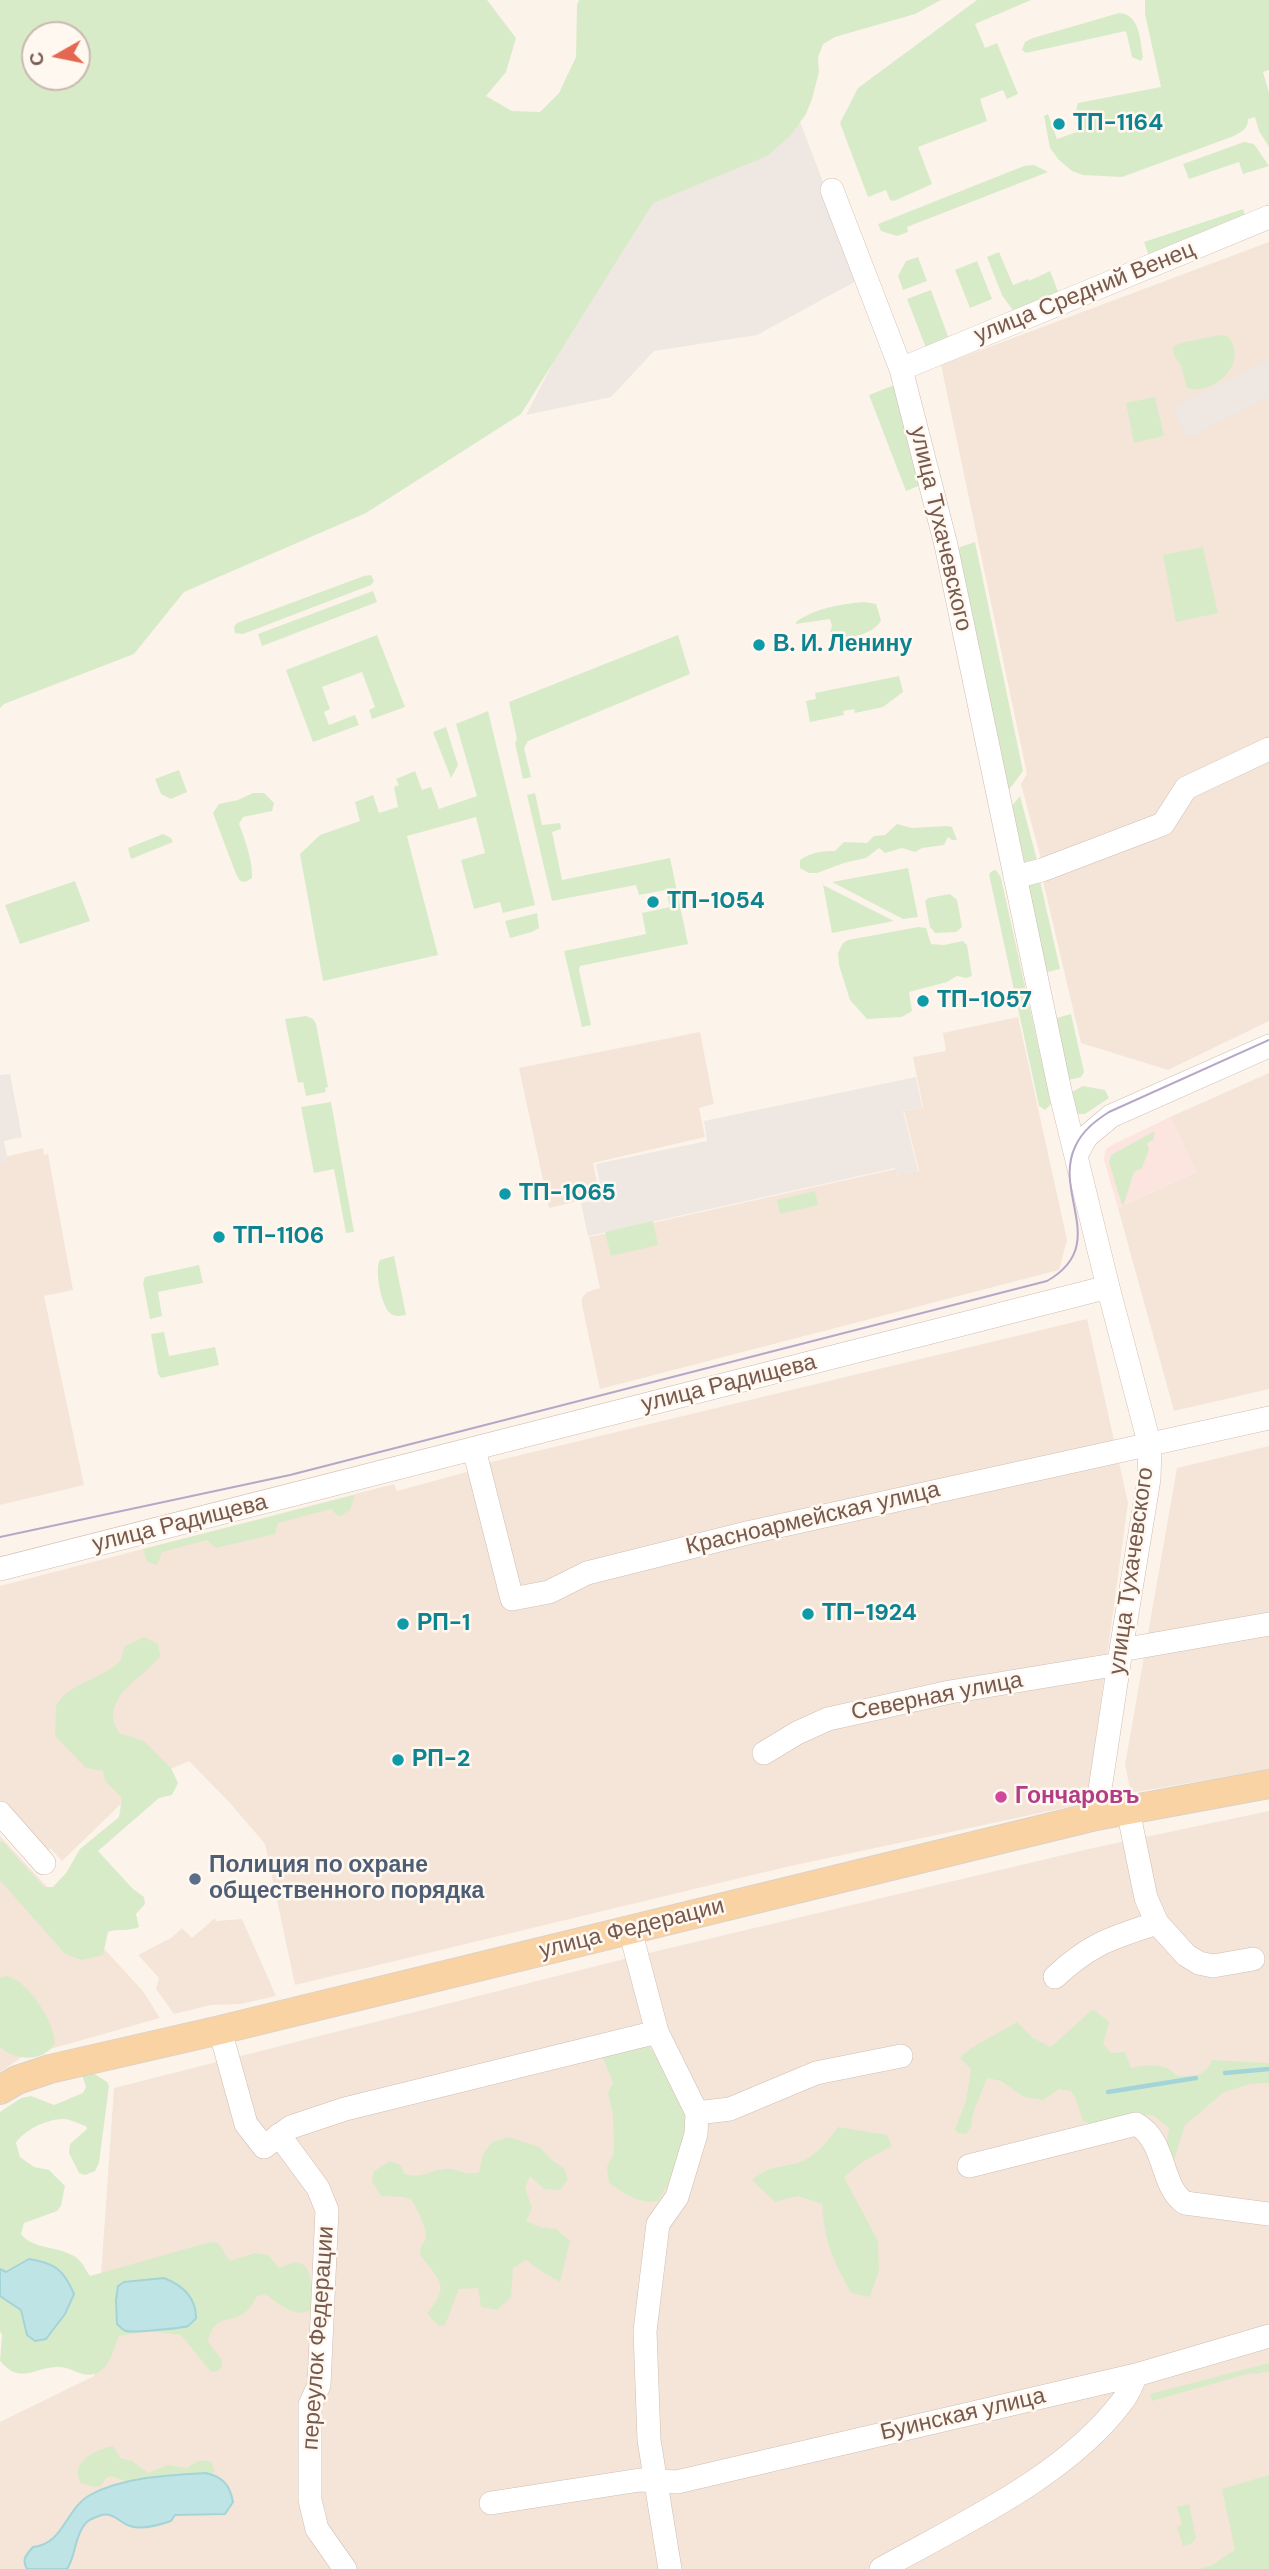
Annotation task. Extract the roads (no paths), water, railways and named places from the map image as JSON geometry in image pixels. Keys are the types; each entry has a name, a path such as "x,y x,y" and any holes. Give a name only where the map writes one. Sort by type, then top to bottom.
{"main road":[{"name":"улица Федерации","path":"0,2090 17,2080 46,2070 1097,1816 1269,1784"}],"street":[{"name":"улица Тухачевского","path":"832,190 901,369 946,545 1076,1156"},
{"name":"улица Средний Венец","path":"901,369 1269,217"},
{"path":"1015,877 1042,870 1163,824 1186,788 1269,749"},
{"path":"1108,1287 1076,1156 1086,1137 1111,1116 1269,1046"},
{"name":"улица Тухачевского","path":"1097,1816 1149,1479 1150,1446 1108,1287"},
{"name":"улица Радищева","path":"0,1569 1108,1287"},
{"name":"Красноармейская улица","path":"474,1449 512,1599 549,1592 587,1573 747,1533 1269,1418"},
{"name":"Северная улица","path":"764,1753 797,1733 828,1719 1269,1624"},
{"path":"1128,1810 1146,1898 1157,1923 1186,1955 1199,1963 1213,1966 1253,1959"},
{"path":"0,1813 44,1863"},
{"path":"1055,1977 1078,1955 1106,1939 1157,1923"},
{"path":"630,1930 657,2032 697,2113 695,2134 677,2197 658,2224 645,2331 649,2440 670,2569"},
{"path":"220,2030 246,2124 264,2147 291,2127 345,2109 657,2032"},
{"path":"697,2113 730,2109 816,2073 901,2056"},
{"path":"969,2166 1136,2124 1145,2130 1158,2149 1177,2198 1185,2203 1269,2214"},
{"name":"переулок Федерации","path":"279,2135 318,2188 327,2210 320,2376 310,2405 309,2422 312,2513 323,2539 345,2569"},
{"name":"Буинская улица","path":"491,2503 640,2480 677,2482 1136,2375 1269,2336"},
{"path":"881,2569 1030,2483 1077,2450 1122,2402 1136,2375"}],"water":[{"path":"29,2259 57,2269 74,2294 65,2314 46,2339 35,2341 27,2335 21,2310 0,2296 0,2269 6,2272"},
{"path":"164,2278 177,2284 191,2298 196,2319 188,2326 177,2328 125,2331 117,2324 118,2286 124,2282"},
{"path":"206,2473 221,2479 230,2491 233,2502 225,2514 175,2515 171,2521 143,2527 129,2526 109,2515 99,2516 88,2521 81,2529 67,2569 27,2569 25,2559 33,2547 51,2540 75,2509 90,2495 131,2481"}],"waterway":[{"path":"1225,2073 1269,2069"},
{"path":"1108,2092 1196,2078"}],"tram line":[{"path":"0,1537 290,1475 1047,1281 1065,1267 1075,1251 1078,1235 1070,1165 1075,1147 1085,1131 1109,1112 1269,1040"}],"place":[{"name":"ТП-1164","path":"1059,124"},
{"name":"В. И. Ленину","path":"759,645"},
{"name":"ТП-1054","path":"653,902"},
{"name":"ТП-1057","path":"923,1001"},
{"name":"ТП-1065","path":"505,1194"},
{"name":"ТП-1106","path":"219,1237"},
{"name":"ТП-1924","path":"808,1614"},
{"name":"РП-1","path":"403,1624"},
{"name":"РП-2","path":"398,1760"},
{"name":"Гончаровъ","path":"1001,1797"},
{"name":"Полиция по охране общественного порядка","path":"195,1879"}]}
